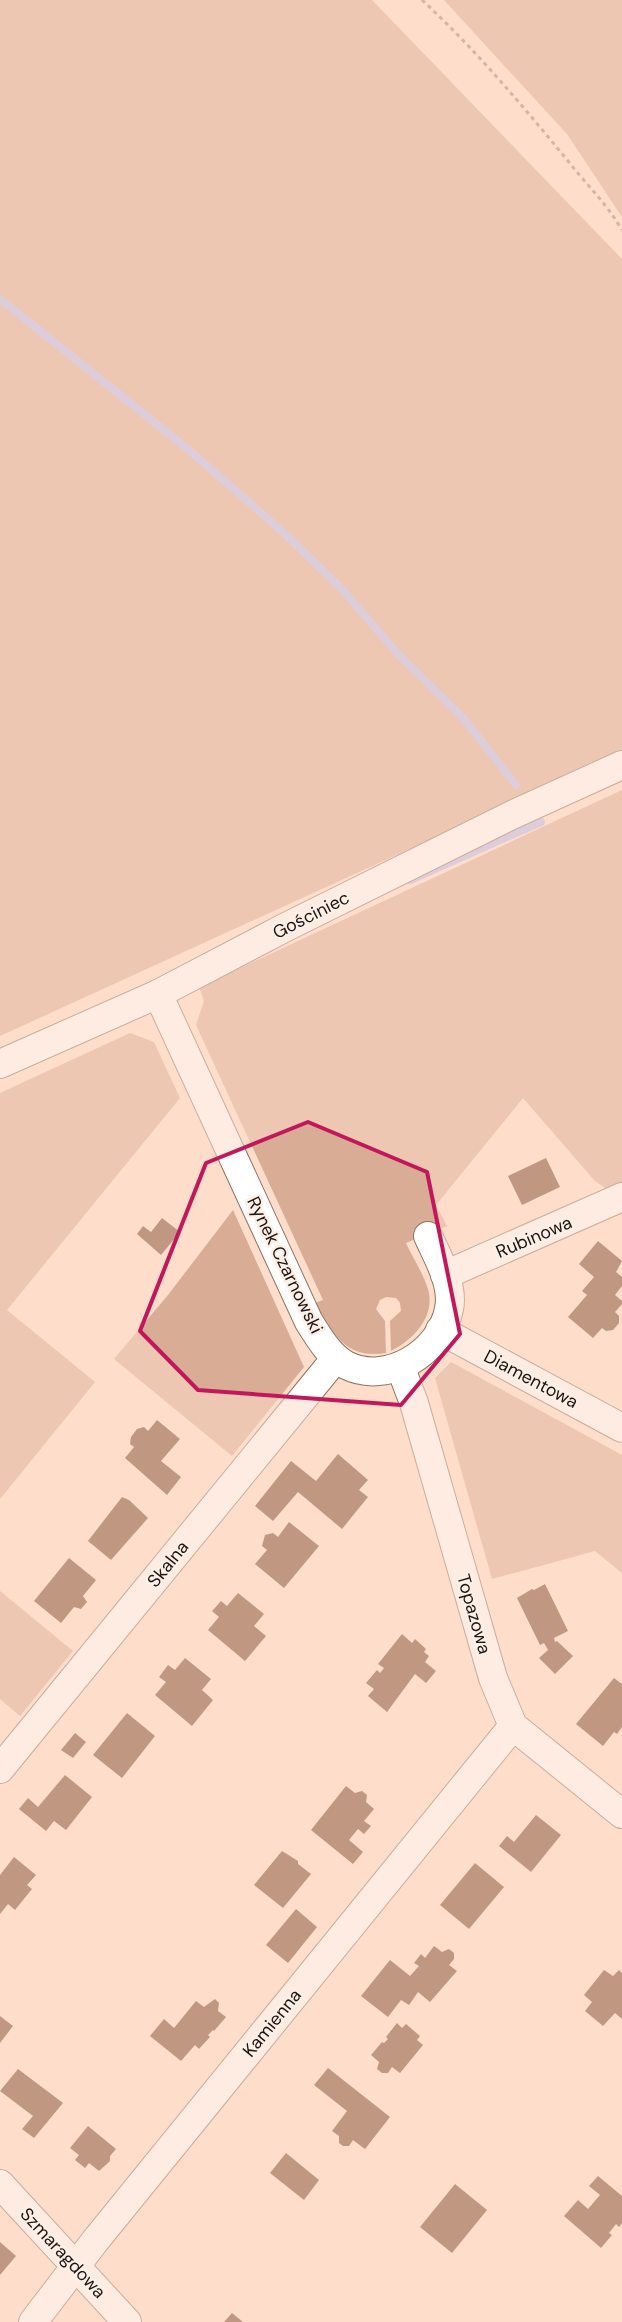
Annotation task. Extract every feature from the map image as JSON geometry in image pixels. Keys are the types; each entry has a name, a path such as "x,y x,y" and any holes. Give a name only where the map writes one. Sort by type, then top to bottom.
{"street":[{"name":"Gościniec","path":"0,1064 158,994 286,927 514,814 622,765"},
{"name":"Rynek Czarnowski","path":"158,994 309,1322 336,1358 346,1366 364,1370 400,1366 423,1353 440,1330 449,1308 445,1275 428,1236"},
{"name":"Rubinowa","path":"445,1275 622,1197"},
{"name":"Diamentowa","path":"440,1330 622,1428"},
{"name":"Skalna","path":"0,1769 336,1358"},
{"name":"Topazowa","path":"400,1366 414,1403 493,1678 514,1726 622,1814"},
{"name":"Kamienna","path":"33,2322 108,2226 514,1726"},
{"name":"Szmaragdowa","path":"0,2184 127,2322"}],"path":[{"path":"422,0 460,35 499,82 534,118 611,211 622,230"}],"highlighted area":[{"path":"308,1122 427,1172 460,1334 401,1405 198,1390 140,1331 206,1163"}],"shaded area":[{"path":"0,0 372,0 622,259 622,749 484,815 0,1036"},
{"path":"444,0 622,0 622,217 567,134"},
{"path":"622,790 622,1182 609,1191 594,1180 523,1098 436,1205 447,1226 406,1243 421,1271 430,1299 426,1318 421,1326 407,1341 391,1351 390,1321 401,1311 400,1303 396,1298 386,1297 380,1300 376,1309 385,1321 386,1353 372,1354 351,1348 334,1334 315,1303 323,1300 196,1025 204,1001 199,987"},
{"path":"130,1033 154,1042 180,1098 7,1310 95,1382 0,1499 0,1093"},
{"path":"233,1210 304,1367 232,1456 114,1359 168,1295"},
{"path":"451,1362 622,1455 622,1573 595,1551 492,1579 435,1378"},
{"path":"0,1591 73,1651 20,1716 0,1699"}],"building":[{"path":"546,1158 560,1187 522,1205 508,1176"},
{"path":"162,1218 180,1232 161,1255 137,1234 143,1226 151,1232"},
{"path":"598,1241 622,1261 616,1272 622,1277 622,1286 615,1295 622,1301 622,1304 615,1312 619,1316 619,1323 613,1330 606,1331 602,1328 593,1338 568,1317 587,1295 582,1291 594,1277 579,1264"},
{"path":"157,1420 180,1439 161,1461 181,1477 167,1495 125,1458 134,1447 130,1444 131,1437 137,1429 144,1427 148,1431"},
{"path":"338,1454 368,1480 359,1490 368,1497 342,1529 298,1492 273,1521 255,1506 291,1461 316,1481"},
{"path":"122,1497 129,1500 148,1518 111,1560 88,1541"},
{"path":"289,1522 319,1546 284,1588 255,1564 267,1550 262,1546 265,1535 273,1533 278,1537"},
{"path":"69,1558 96,1580 83,1596 87,1602 81,1609 74,1607 61,1623 34,1601"},
{"path":"545,1584 568,1631 554,1638 555,1642 557,1641 573,1656 555,1674 539,1658 548,1650 544,1643 540,1645 517,1598"},
{"path":"238,1593 264,1614 254,1626 266,1636 245,1661 208,1630 219,1617 212,1611 221,1601 227,1606"},
{"path":"402,1634 412,1643 415,1639 426,1649 424,1652 429,1656 425,1662 436,1671 426,1683 415,1674 387,1712 368,1696 374,1689 366,1683 377,1670 380,1673 384,1668 378,1664"},
{"path":"185,1658 211,1679 202,1690 213,1700 192,1726 155,1695 166,1682 159,1677 168,1665 175,1670"},
{"path":"614,1678 622,1684 622,1727 617,1734 614,1732 603,1746 576,1724"},
{"path":"127,1713 155,1736 122,1778 93,1755"},
{"path":"75,1733 86,1742 73,1758 61,1750"},
{"path":"65,1775 92,1797 66,1830 54,1821 46,1831 19,1809 28,1798 38,1807"},
{"path":"346,1786 355,1793 362,1791 367,1795 366,1802 374,1809 364,1821 371,1826 364,1834 358,1829 349,1840 363,1852 353,1864 311,1830"},
{"path":"536,1815 561,1835 531,1872 499,1846 507,1836 514,1842"},
{"path":"282,1851 298,1861 298,1864 311,1874 283,1908 254,1885"},
{"path":"14,1857 36,1875 27,1885 32,1889 15,1910 8,1904 0,1914 0,1875"},
{"path":"475,1863 504,1887 469,1929 440,1905"},
{"path":"296,1909 317,1927 288,1963 266,1945"},
{"path":"434,1946 442,1952 449,1949 454,1953 454,1959 449,1965 457,1971 430,2002 418,1992 409,2005 401,2000 388,2017 361,1996 390,1960 410,1976 419,1966 414,1963 421,1954 425,1958"},
{"path":"604,1970 613,1976 619,1970 622,1973 622,2019 615,2013 603,2026 585,2011 592,2002 584,1995"},
{"path":"215,1999 219,2003 218,2011 226,2017 208,2035 210,2037 199,2049 195,2045 181,2061 150,2036 164,2019 174,2028 196,2001 204,2007"},
{"path":"0,2016 13,2026 0,2043"},
{"path":"397,2023 402,2028 406,2024 420,2036 417,2040 423,2045 400,2073 392,2067 388,2073 382,2073 377,2069 379,2062 371,2055 382,2042 384,2043 388,2039 386,2037"},
{"path":"328,2068 390,2117 365,2149 353,2140 349,2146 343,2146 339,2143 339,2136 332,2131 347,2111 314,2085"},
{"path":"18,2069 63,2103 34,2138 22,2129 33,2116 0,2091"},
{"path":"88,2126 116,2149 110,2156 110,2161 99,2171 89,2163 85,2168 75,2160 79,2155 70,2148"},
{"path":"286,2153 319,2180 304,2200 270,2173"},
{"path":"598,2176 622,2196 622,2223 619,2227 616,2224 609,2233 612,2235 601,2248 564,2216 578,2200 588,2209 600,2195 589,2186"},
{"path":"455,2184 487,2210 452,2253 420,2227"},
{"path":"0,2242 16,2256 0,2275"},
{"path":"232,2313 243,2322 224,2322"}],"waterway":[{"path":"0,299 189,450 284,533 342,589 397,653 465,720 516,785"},
{"path":"410,880 541,822"}]}
